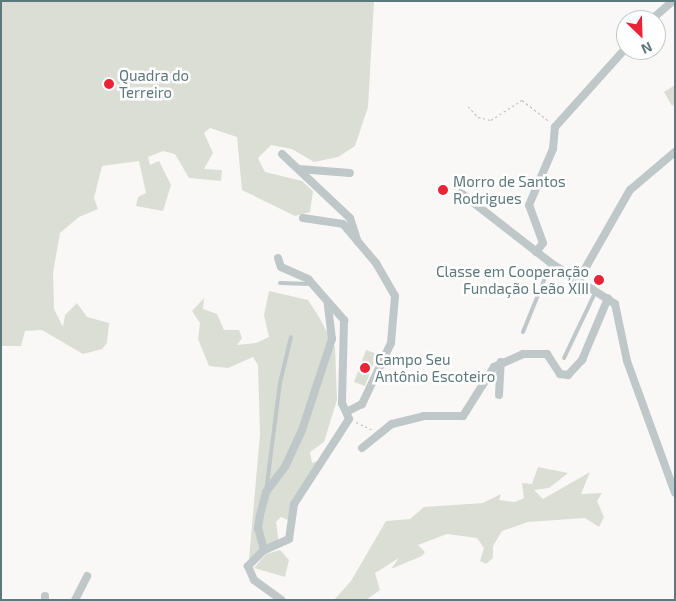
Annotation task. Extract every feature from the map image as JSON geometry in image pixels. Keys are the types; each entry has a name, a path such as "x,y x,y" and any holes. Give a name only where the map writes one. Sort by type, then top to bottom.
{"street":[{"path":"663,10 673,1"},
{"path":"536,252 543,243 529,205 553,149 555,128 616,59"},
{"path":"578,281 630,190 675,152"},
{"path":"282,154 350,218 358,244"},
{"path":"298,169 350,173"},
{"path":"461,193 551,263 615,304 627,361 673,474 675,493"},
{"path":"282,600 248,572 251,560 264,550 289,539 294,504 349,415 362,404 391,343 397,310 387,279 336,220 303,218"},
{"path":"278,258 281,267 303,274 328,304 340,313 345,327 342,403 349,415"},
{"path":"362,448 390,425 420,417 463,416 501,362 523,354 547,354 560,374 568,376 582,360 608,298"},
{"path":"264,550 258,528 266,492 285,467 302,430 332,339 328,304"},
{"path":"499,395 501,362"},
{"path":"75,600 87,576"}],"lane":[{"path":"522,332 551,263"},
{"path":"280,283 313,284"},
{"path":"564,358 596,291"},
{"path":"266,492 280,383 291,337"}],"path":[{"path":"468,106 478,117 491,120 522,100 555,128"},
{"path":"349,415 380,434"}],"shaded area":[{"path":"1,1 374,1 368,107 355,146 338,157 314,162 292,149 271,145 258,158 265,172 302,181 313,191 310,212 295,216 242,190 237,137 210,128 204,133 213,153 204,169 222,170 221,181 189,178 175,154 163,151 148,157 150,165 159,161 171,185 163,211 136,206 138,197 146,193 139,161 102,166 94,198 98,209 79,217 60,233 53,273 54,309 63,327 65,315 77,303 87,317 109,323 107,343 102,349 83,354 42,330 25,331 21,346 1,346"},
{"path":"675,85 675,104 672,106 664,92"},
{"path":"269,291 308,300 319,317 335,347 337,400 324,442 310,452 312,463 320,460 288,520 281,517 276,522 279,545 249,560 260,434 258,365 253,357 228,368 209,366 198,339 200,323 192,311 204,298 203,309 217,314 224,330 239,330 242,338 237,345 256,343 269,337 264,315"},
{"name":"Campo Seu Antônio Escoteiro","path":"366,350 377,354 365,386 354,382"},
{"path":"538,467 568,473 549,488 534,490 543,499 590,472 581,494 602,493 597,501 604,517 599,527 585,518 528,522 502,531 493,546 493,558 486,564 480,561 484,548 477,538 447,534 418,545 425,552 422,556 391,569 399,558 375,573 380,590 366,600 334,600 351,581 386,521 410,519 424,507 483,503 501,494 499,500 515,502 524,498 522,483 532,484"},
{"path":"280,550 289,560 285,577 254,568 266,554"}],"place":[{"name":"Quadra do Terreiro","path":"109,84"},
{"name":"Morro de Santos Rodrigues","path":"443,190"},
{"name":"Classe em Cooperação Fundação Leão XIII","path":"599,280"},
{"name":"Campo Seu Antônio Escoteiro","path":"365,368"}]}
